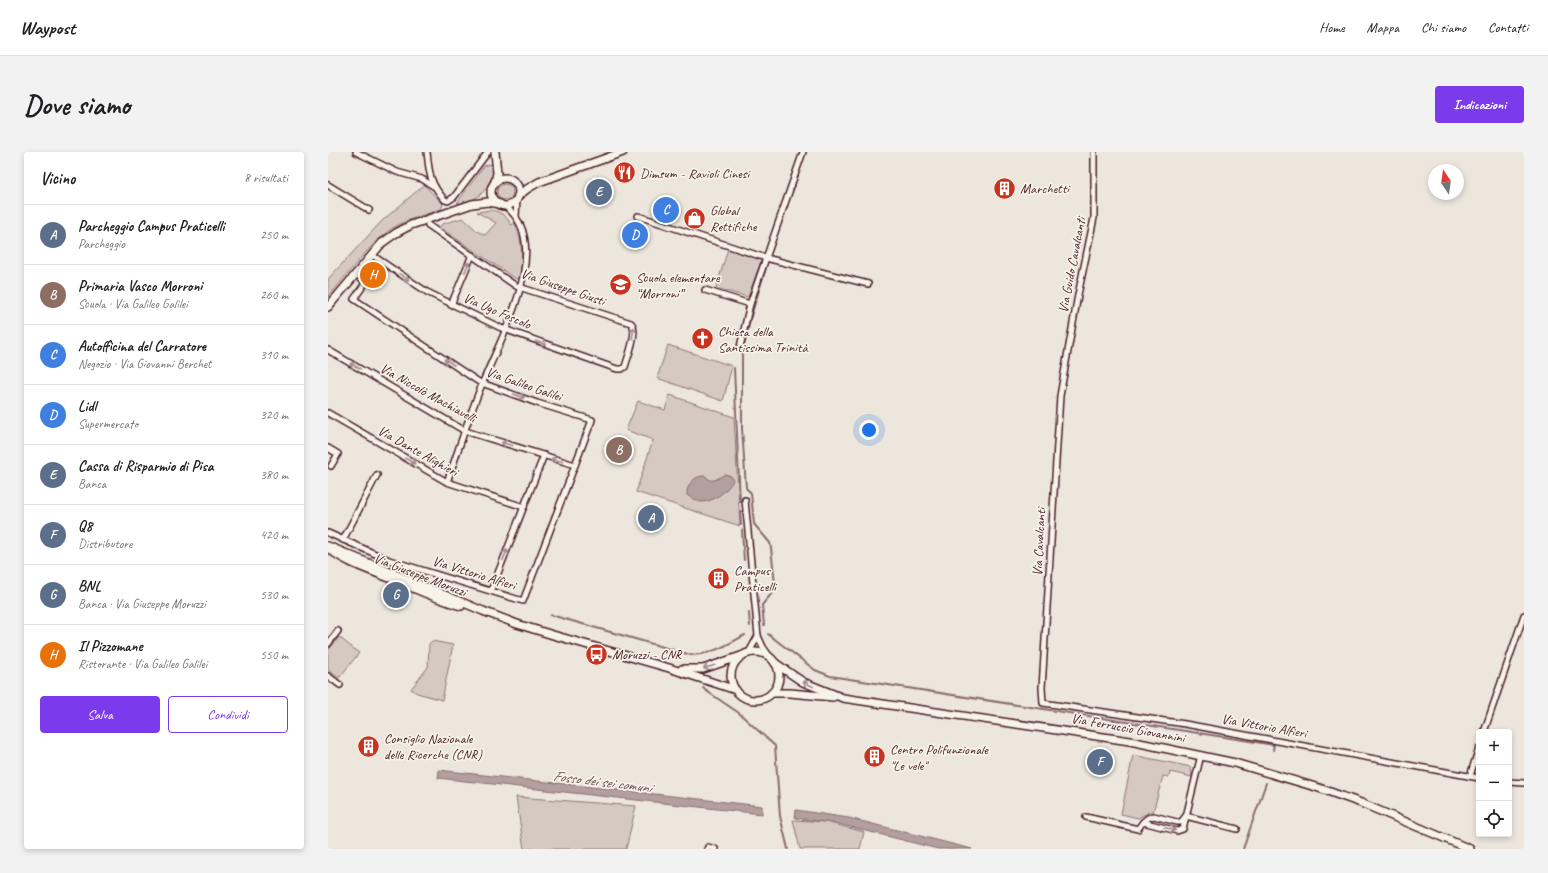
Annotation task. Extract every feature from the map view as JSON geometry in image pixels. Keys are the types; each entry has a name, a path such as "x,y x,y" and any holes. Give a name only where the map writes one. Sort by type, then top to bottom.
{"main road":[{"path":"472,204 488,202 501,205 511,204 527,189 540,182 602,156 623,152"},
{"path":"495,155 500,167 519,191 517,197"},
{"path":"328,307 387,239 404,228 472,204 492,190 497,173 495,155"},
{"path":"495,182 502,178 524,185 540,182"},
{"path":"492,190 494,200 501,205"},
{"name":"Via Giuseppe Moruzzi","path":"328,546 483,611 553,635 670,668 736,690"},
{"path":"760,653 773,660 778,669 779,678 778,685 772,693 764,698 754,700 745,697 736,690 732,680 732,670 736,662 747,654 760,653"},
{"name":"Via Giuseppe Moruzzi","path":"670,668 703,669 747,654"},
{"name":"Via Ferruccio Giovannini","path":"773,660 804,682 843,698 1130,741 1201,755 1274,773 1361,803 1470,849"},
{"path":"772,693 790,693 843,698"}],"street":[{"path":"356,152 397,172 422,179 433,186"},
{"path":"427,152 429,174 433,186 442,198 448,201 452,200 488,152"},
{"path":"740,347 750,304 803,152"},
{"name":"Via Guido Cavalcanti","path":"1062,382 1094,218 1094,152"},
{"path":"482,159 495,155"},
{"path":"422,179 429,174"},
{"path":"328,185 369,210"},
{"path":"516,218 517,197"},
{"path":"447,482 482,383 522,288 526,248 524,236 516,218 508,209 501,205"},
{"path":"638,216 766,258 868,284"},
{"name":"Via Giuseppe Giusti","path":"428,225 516,286 631,323 634,326 635,332 625,367 622,370"},
{"name":"Via Ugo Foscolo","path":"372,255 427,292 504,330 622,370"},
{"path":"451,305 472,256"},
{"name":"Via Galileo Galilei","path":"356,274 366,282 354,299 482,383 537,403 592,420 575,465"},
{"path":"705,290 750,304"},
{"name":"Via Niccolò Machiavelli","path":"328,350 465,431 544,455"},
{"name":"Via Cavalcanti","path":"1043,703 1042,688 1054,481 1062,382"},
{"name":"Via Dante Alighieri","path":"328,413 447,482 524,507"},
{"path":"328,448 338,454 331,466"},
{"path":"491,591 544,455 575,465"},
{"name":"Via Vittorio Alfieri","path":"328,533 389,560 523,601 575,465"},
{"path":"343,540 377,475"},
{"path":"745,500 758,636 773,660"},
{"path":"1485,729 1524,615"},
{"path":"328,644 338,631"},
{"path":"747,654 758,636"},
{"path":"328,676 340,685"},
{"name":"Via Vittorio Alfieri","path":"1043,703 1193,725 1476,777"},
{"path":"1143,822 1180,831 1183,829 1201,755"},
{"path":"1470,776 1476,757"},
{"path":"1512,782 1524,783"},
{"path":"1086,817 1138,829 1150,816 1178,822 1186,816"},
{"path":"1186,816 1237,829"},
{"path":"707,849 708,847 715,849"}],"shaded area":[{"path":"489,164 492,165 493,173 490,182 484,191 473,199 459,204 459,202 457,203 484,166"},
{"path":"505,184 512,189 513,192 508,199 505,200 498,195 497,192 502,185"},
{"path":"424,185 443,204 441,209 408,220 389,231 370,248 328,297 328,279 382,221"},
{"path":"491,210 503,215 508,219 511,225 515,223 520,237 522,250 520,278 516,279 442,229 440,232 439,228 442,224 463,218 477,231 485,235 496,223 477,212"},
{"path":"728,249 760,259 761,261 748,297 716,288"},
{"path":"668,345 732,366 723,401 657,378"},
{"path":"670,395 734,417 740,526 636,492 653,440 626,430 638,401 665,410"},
{"path":"725,474 731,476 733,480 728,488 716,498 702,502 687,495 690,484 698,477 705,476 710,480 715,480"},
{"path":"339,637 359,653 339,678 328,670 328,651"},
{"path":"432,641 453,645 442,700 417,693 411,689 428,667 429,644"},
{"path":"1133,755 1191,767 1192,777 1170,772 1169,777 1163,776 1153,812 1149,812 1138,818 1121,814"},
{"path":"439,770 762,806 762,814 438,778"},
{"path":"516,797 636,806 626,849 524,849"},
{"path":"796,810 849,818 972,849 938,849 839,824 795,818"},
{"path":"793,820 826,822 864,832 860,849 800,849"}],"waterway":[{"path":"764,625 762,605 773,592 775,584 770,543 754,524 751,493 746,488 742,428 742,355 751,316 766,268"},
{"path":"734,368 740,502"},
{"path":"740,511 741,525"},
{"path":"742,530 744,560"},
{"path":"749,613 750,626"},
{"path":"551,615 691,655 698,655 712,651 745,635"},
{"path":"768,634 815,670 830,676 1274,745 1273,750"},
{"path":"673,651 681,658"},
{"path":"703,688 739,713 775,746 780,816 788,849"},
{"path":"1243,849 1266,783"}],"place":[{"name":"Dimsum - Ravioli Cinesi","path":"625,173"},
{"name":"Marchetti","path":"1004,188"},
{"name":"Cassa di Risparmio di Pisa","path":"599,192"},
{"name":"Autofficina del Carratore","path":"666,210"},
{"name":"Global Rettifiche","path":"694,218"},
{"name":"Lidl","path":"635,235"},
{"name":"Il Pizzomane","path":"373,275"},
{"name":"Scuola elementare “Morroni”","path":"621,285"},
{"name":"Chiesa della Santissima Trinità","path":"702,339"},
{"name":"Primaria Vasco Morroni","path":"619,450"},
{"name":"Parcheggio Campus Praticelli","path":"651,518"},
{"name":"Campus Praticelli","path":"719,578"},
{"name":"BNL","path":"396,595"},
{"name":"Moruzzi - CNR","path":"597,654"},
{"name":"Consiglio Nazionale delle Ricerche (CNR)","path":"369,746"},
{"name":"Centro Polifunzionale \"Le vele\"","path":"874,757"},
{"name":"Q8","path":"1100,762"}],"water label":[{"name":"Fosso dei sei comuni","path":"602,782"}]}
